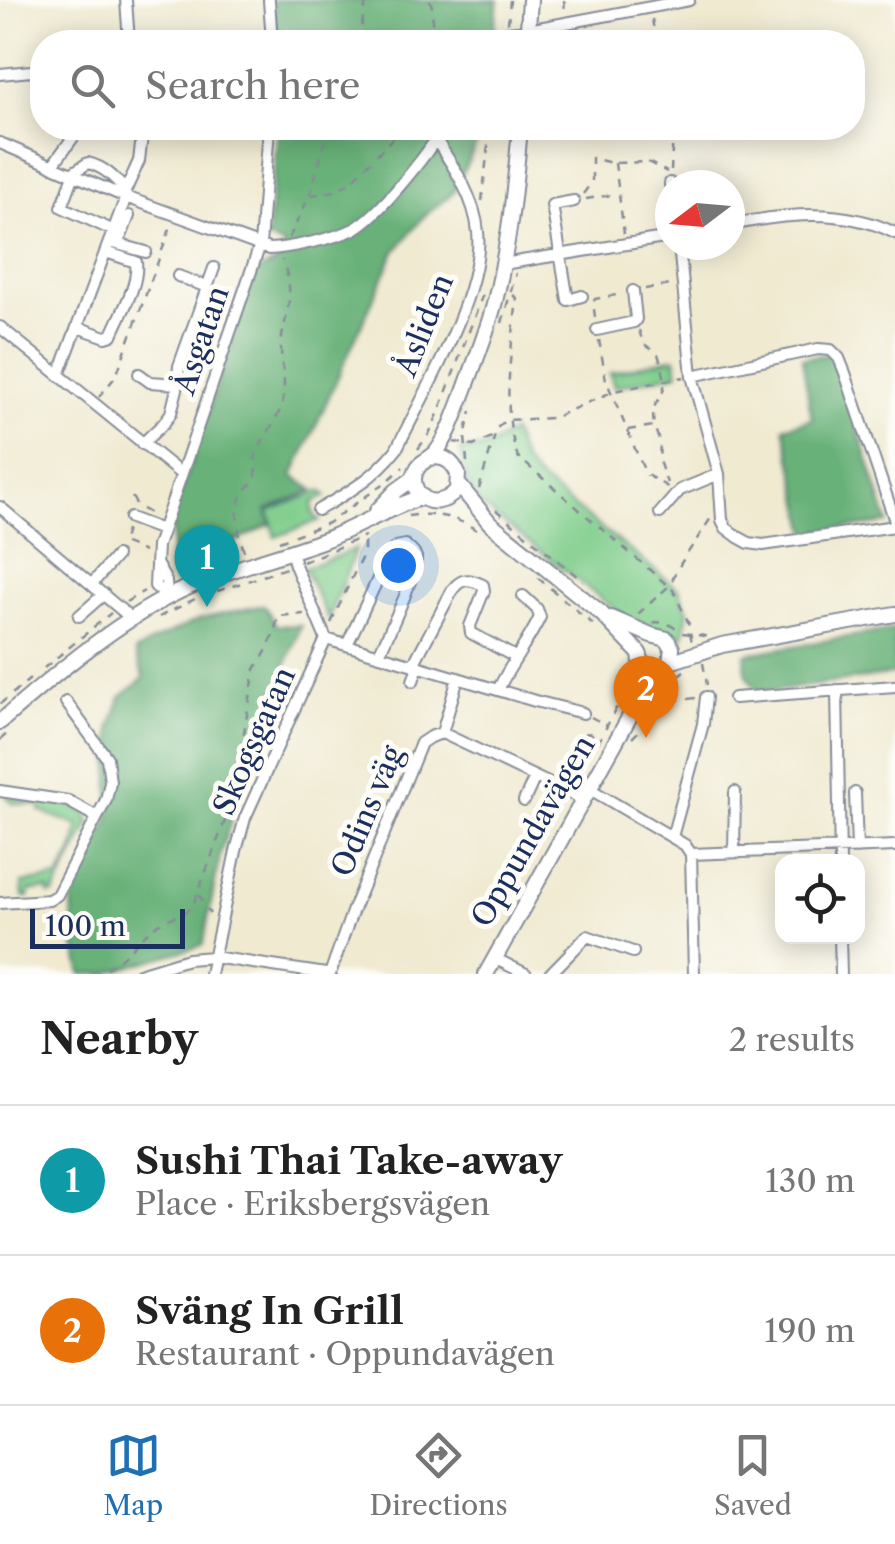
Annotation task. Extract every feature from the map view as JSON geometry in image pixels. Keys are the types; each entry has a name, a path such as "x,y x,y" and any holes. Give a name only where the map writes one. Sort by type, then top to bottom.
{"main road":[{"path":"528,30 530,0"},
{"path":"423,455 437,451 456,414 488,325 503,264 518,140"},
{"path":"456,414 458,474 489,522"},
{"path":"423,455 460,465"},
{"path":"373,523 396,491 414,478 423,455"},
{"path":"414,478 422,498 446,500 489,522 601,613 651,668 722,645 895,614"},
{"path":"446,500 467,485"},
{"path":"6,725 89,649 167,598 196,584 293,558 422,498"},
{"path":"601,613 662,636 673,652 666,665"},
{"path":"641,657 642,642 651,635"},
{"path":"670,643 692,640 722,645"},
{"name":"Oppundavägen","path":"630,716 641,657"},
{"name":"Oppundavägen","path":"486,974 630,716 666,665"}],"street":[{"path":"126,0 129,30"},
{"path":"269,0 271,30"},
{"path":"546,30 689,0"},
{"path":"0,74 30,71"},
{"path":"52,166 71,140"},
{"path":"60,375 112,242 139,161 142,140"},
{"name":"Åsgatan","path":"167,598 166,581 156,564 160,524 260,245 268,140"},
{"path":"0,143 73,175 270,249 355,228 385,201 436,140"},
{"name":"Åsliden","path":"318,510 368,480 396,450 460,320 472,280 479,232 465,188 436,140"},
{"path":"78,327 106,337 112,335 137,269 136,262 112,242 62,207 73,175 88,164 99,166 115,178 125,195"},
{"path":"574,202 552,205 568,300 582,296"},
{"path":"745,223 830,215 859,218 895,233"},
{"path":"112,242 130,216"},
{"path":"503,264 655,240"},
{"path":"112,242 146,252"},
{"path":"681,260 692,376 719,474 720,511 726,528 749,543 762,545 895,524 845,373 831,350 692,376"},
{"path":"142,444 171,413 179,366 214,268"},
{"path":"178,276 206,287"},
{"path":"597,330 635,321 634,292"},
{"path":"0,328 181,474"},
{"path":"139,374 150,382 178,384"},
{"path":"660,513 672,490 719,474"},
{"path":"0,507 132,619"},
{"path":"130,518 160,524"},
{"path":"348,645 388,554 405,545 416,559 414,574 380,654"},
{"path":"92,584 116,556"},
{"name":"Skogsgatan","path":"210,974 245,818 326,638 293,558"},
{"path":"412,681 415,665 453,589 465,580 483,585 484,591 470,626 471,633 515,657"},
{"path":"79,616 104,594"},
{"path":"498,690 540,617 523,596"},
{"path":"326,638 583,713"},
{"name":"Odins väg","path":"328,974 422,743 442,733 458,678"},
{"path":"734,698 895,686"},
{"path":"837,690 840,854"},
{"path":"672,837 703,724 706,697"},
{"path":"0,903 49,900 57,895 109,790 106,758 66,702"},
{"path":"442,733 561,790 587,795 685,845 691,854 694,974"},
{"path":"561,790 593,742"},
{"path":"524,801 535,777"},
{"path":"0,791 68,800 97,817"},
{"path":"734,852 735,792"},
{"path":"855,793 857,848"},
{"path":"691,854 895,846"},
{"path":"550,974 587,936 634,952"},
{"path":"840,944 841,974"},
{"path":"139,974 188,959 213,957 328,974"},
{"path":"494,958 526,974"}],"path":[{"path":"361,30 366,0"},
{"path":"430,0 432,30"},
{"path":"564,0 564,24"},
{"path":"649,8 654,30"},
{"path":"244,554 238,529 240,498 254,480 256,452 274,426 285,383 282,339 290,290 282,260 295,222 310,195 326,140"},
{"path":"310,195 351,182 391,140"},
{"path":"479,232 489,140"},
{"path":"574,202 592,182 592,158 615,163 648,162 671,174 674,140"},
{"path":"615,163 626,245"},
{"path":"574,202 618,194"},
{"path":"93,403 116,376 172,222"},
{"path":"672,490 646,475 627,430 604,372 593,302 683,283"},
{"path":"423,455 485,287"},
{"path":"512,294 517,298 509,419 518,457 669,586 689,624 692,640"},
{"path":"635,321 643,343 658,354 664,381 654,405 654,426 660,461 672,490"},
{"path":"124,356 139,374"},
{"path":"478,491 494,436 499,425 509,419 553,418 612,392 692,376"},
{"path":"627,430 654,426"},
{"path":"460,465 459,443 474,446 494,436"},
{"path":"276,542 328,523 389,480 409,460"},
{"path":"467,485 483,497"},
{"path":"132,498 136,506 160,524"},
{"path":"720,511 703,527 669,586 634,618 667,623 692,640 708,635 722,645"},
{"path":"397,519 418,514 489,522 591,588"},
{"path":"130,518 122,543 146,552"},
{"path":"157,618 293,558 318,558 364,537 373,523"},
{"path":"326,638 364,552 364,537"},
{"path":"529,572 602,632"},
{"path":"0,704 120,606 149,588"},
{"path":"91,974 122,956 159,923 189,910 232,802 255,670 274,635 278,616 315,613"},
{"path":"656,702 706,697 708,681 703,662"},
{"path":"593,742 607,726 624,693"},
{"path":"583,713 607,726"},
{"path":"0,740 6,725"},
{"path":"198,893 215,923"}],"green space":[{"path":"273,0 498,0 494,30 275,30"},
{"path":"277,140 478,140 453,193 424,216 394,253 293,476 314,490 267,510 271,524 172,574 172,518 255,273 280,260 284,245 267,240"},
{"path":"828,354 841,375 888,523 808,533 784,427 812,419 802,358"},
{"path":"675,357 678,373 614,387 610,373"},
{"path":"512,432 523,461 536,477 679,589 688,611 683,638 627,619 482,506 467,483 461,450 489,447"},
{"path":"321,491 326,496 313,502 313,514 320,520 275,537 269,511"},
{"path":"356,549 328,619 304,568"},
{"path":"264,605 276,625 301,626 221,851 203,945 104,974 82,974 73,939 72,898 109,818 111,727 121,697 144,678 135,652 200,619"},
{"path":"895,629 895,674 760,693 746,671 746,654"},
{"path":"6,796 65,803 86,811 90,823 54,894 49,894 48,889 30,891 29,897 23,897 22,883 59,878 73,851 79,826 40,811 40,805 12,803"}],"place":[{"name":"Sushi Thai Take-away","path":"207,607"},
{"name":"Sväng In Grill","path":"646,738"}]}
